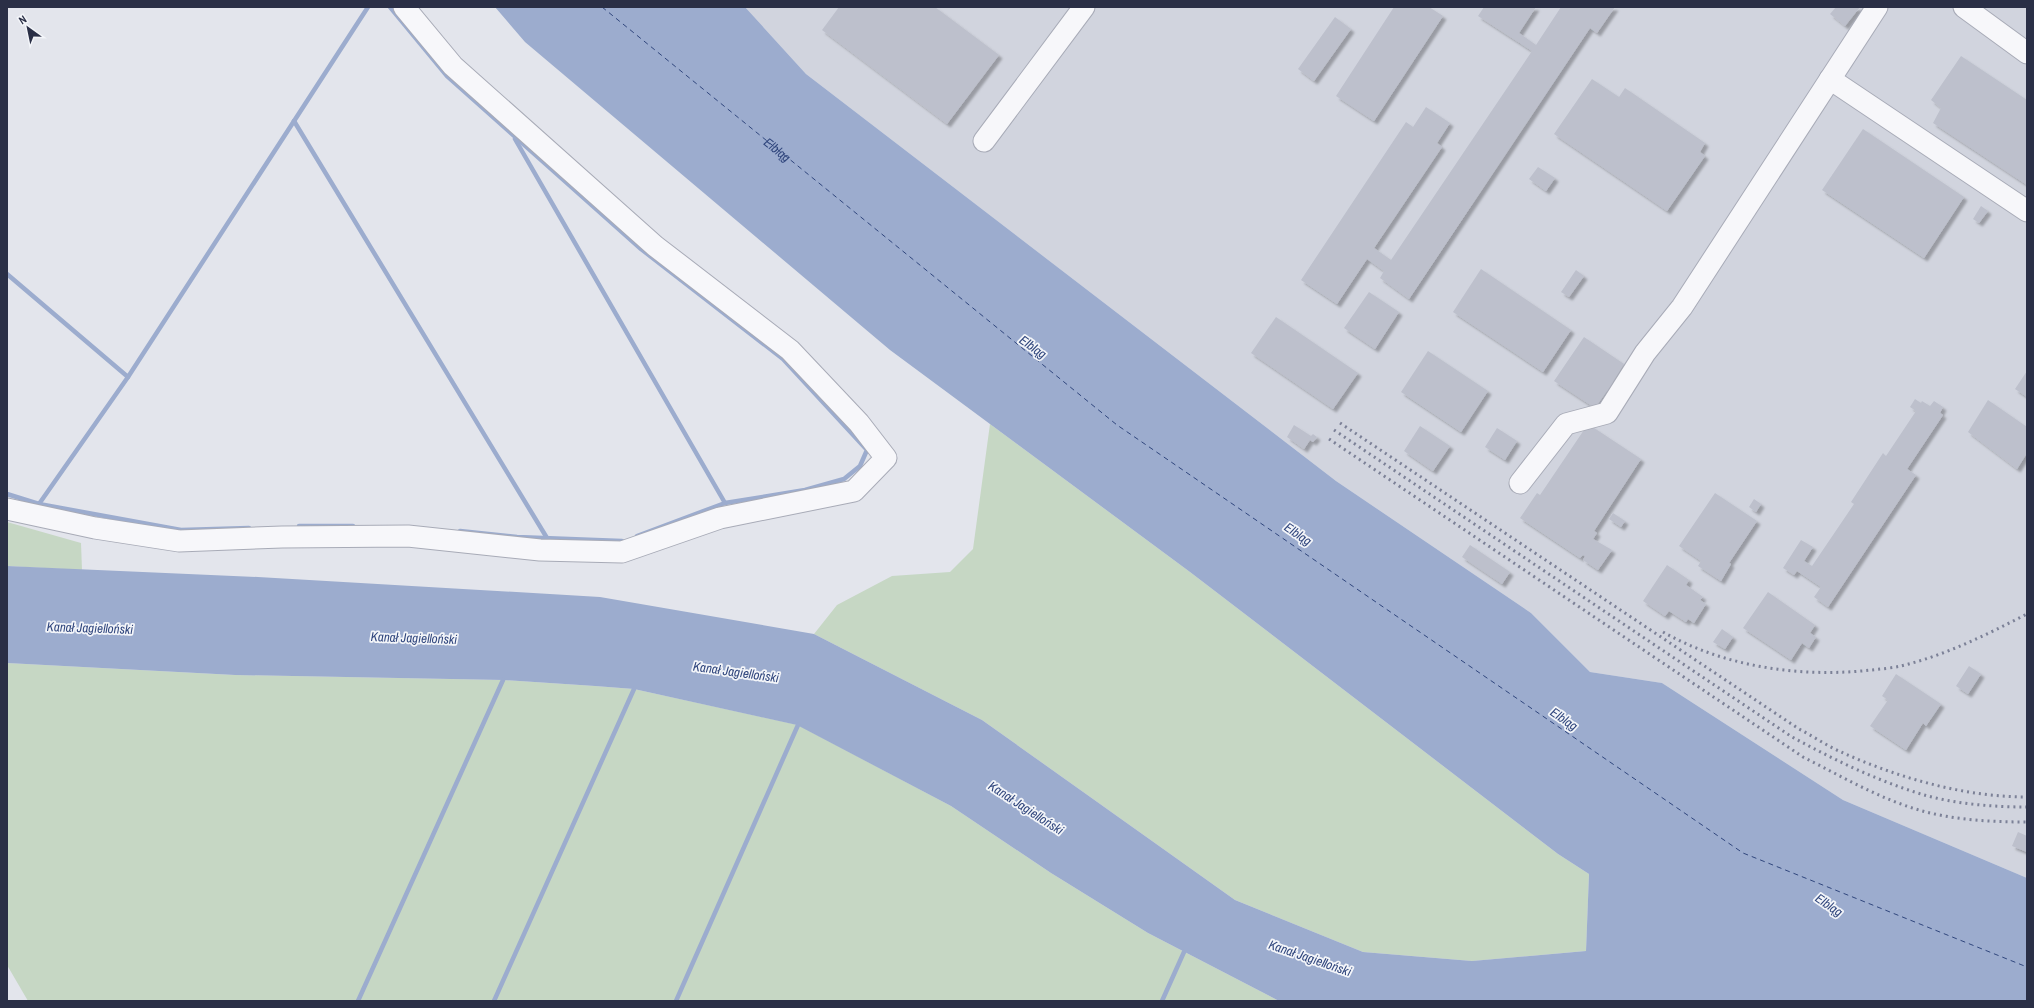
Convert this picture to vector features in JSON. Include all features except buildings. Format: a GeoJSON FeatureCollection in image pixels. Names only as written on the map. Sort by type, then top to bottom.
{"type":"FeatureCollection","features":[{"type":"Feature","properties":{"kind":"street"},"geometry":{"type":"LineString","coordinates":[[7,509],[96,528],[179,541],[282,537],[408,536],[540,550],[622,552],[720,518],[854,491],[886,458],[858,423],[790,350],[654,246],[453,66],[404,7]]}},
{"type":"Feature","properties":{"kind":"street"},"geometry":{"type":"LineString","coordinates":[[984,141],[1084,7]]}},
{"type":"Feature","properties":{"kind":"street"},"geometry":{"type":"LineString","coordinates":[[1520,483],[1566,424],[1607,412],[1645,353],[1682,307],[1877,7]]}},
{"type":"Feature","properties":{"kind":"street"},"geometry":{"type":"LineString","coordinates":[[1964,7],[2027,52]]}},
{"type":"Feature","properties":{"kind":"street"},"geometry":{"type":"LineString","coordinates":[[1830,79],[2027,211]]}},
{"type":"Feature","properties":{"kind":"shaded area"},"geometry":{"type":"Polygon","coordinates":[[[745,7],[2027,7],[2027,878],[1843,800],[1662,683],[1590,672],[1531,613],[1336,481],[806,74],[745,7]]]}},
{"type":"Feature","properties":{"kind":"green space"},"geometry":{"type":"Polygon","coordinates":[[[990,424],[1190,572],[1558,854],[1589,874],[1586,951],[1472,961],[1363,952],[1235,900],[982,720],[814,634],[837,605],[892,576],[950,572],[973,549],[990,424]]]}},
{"type":"Feature","properties":{"kind":"green space"},"geometry":{"type":"Polygon","coordinates":[[[7,522],[81,543],[82,570],[7,566],[7,522]]]}},
{"type":"Feature","properties":{"kind":"green space"},"geometry":{"type":"Polygon","coordinates":[[[7,663],[235,675],[503,680],[634,689],[798,725],[951,806],[1051,873],[1148,933],[1279,1001],[28,1001],[7,965],[7,663]]]}},
{"type":"Feature","properties":{"kind":"water"},"geometry":{"type":"Polygon","coordinates":[[[495,7],[745,7],[806,74],[1336,481],[1531,613],[1590,672],[1662,683],[1843,800],[2027,878],[2027,1001],[1279,1001],[1148,933],[1051,873],[951,806],[797,725],[634,689],[503,680],[235,675],[7,663],[7,566],[258,577],[600,597],[814,634],[982,720],[1235,900],[1363,952],[1472,961],[1586,951],[1589,874],[1558,854],[1190,572],[890,350],[525,42],[495,7]]]}},
{"type":"Feature","properties":{"kind":"waterway"},"geometry":{"type":"LineString","coordinates":[[7,274],[128,377],[368,7]]}},
{"type":"Feature","properties":{"kind":"waterway"},"geometry":{"type":"LineString","coordinates":[[390,7],[447,76],[641,249],[783,359],[867,450],[860,466],[844,479],[805,490],[725,503],[637,536]]}},
{"type":"Feature","properties":{"kind":"waterway"},"geometry":{"type":"LineString","coordinates":[[294,121],[547,538]]}},
{"type":"Feature","properties":{"kind":"waterway"},"geometry":{"type":"LineString","coordinates":[[515,139],[725,503]]}},
{"type":"Feature","properties":{"kind":"waterway"},"geometry":{"type":"LineString","coordinates":[[7,494],[39,504],[128,377]]}},
{"type":"Feature","properties":{"kind":"waterway"},"geometry":{"type":"LineString","coordinates":[[39,504],[181,530],[249,528]]}},
{"type":"Feature","properties":{"kind":"waterway"},"geometry":{"type":"LineString","coordinates":[[299,526],[353,526]]}},
{"type":"Feature","properties":{"kind":"waterway"},"geometry":{"type":"LineString","coordinates":[[460,531],[517,537],[622,541]]}},
{"type":"Feature","properties":{"kind":"waterway"},"geometry":{"type":"LineString","coordinates":[[358,1001],[503,680]]}},
{"type":"Feature","properties":{"kind":"waterway"},"geometry":{"type":"LineString","coordinates":[[494,1001],[634,689]]}},
{"type":"Feature","properties":{"kind":"waterway"},"geometry":{"type":"LineString","coordinates":[[676,1001],[798,725]]}},
{"type":"Feature","properties":{"kind":"waterway"},"geometry":{"type":"LineString","coordinates":[[1162,1001],[1184,952]]}},
{"type":"Feature","properties":{"kind":"ferry route"},"geometry":{"type":"LineString","coordinates":[[602,7],[1117,425],[1743,853],[2027,967]]}},
{"type":"Feature","properties":{"kind":"railway"},"geometry":{"type":"LineString","coordinates":[[1340,423],[1799,729],[1830,747],[1886,770],[1932,784],[1980,794],[2027,797]]}},
{"type":"Feature","properties":{"kind":"railway"},"geometry":{"type":"LineString","coordinates":[[1334,430],[1792,737],[1855,768],[1887,782],[1921,794],[1974,804],[2027,807]]}},
{"type":"Feature","properties":{"kind":"railway"},"geometry":{"type":"LineString","coordinates":[[1329,439],[1803,757],[1874,793],[1919,810],[1972,820],[2027,822]]}},
{"type":"Feature","properties":{"kind":"railway"},"geometry":{"type":"LineString","coordinates":[[1663,632],[1687,644],[1738,662],[1791,671],[1845,672],[1890,668],[1934,656],[1966,644],[2027,614]]}},
{"type":"Feature","properties":{"kind":"water label","name":"Elbląg"},"geometry":{"type":"Point","coordinates":[778,148]}},
{"type":"Feature","properties":{"kind":"water label","name":"Elbląg"},"geometry":{"type":"Point","coordinates":[1033,347]}},
{"type":"Feature","properties":{"kind":"water label","name":"Elbląg"},"geometry":{"type":"Point","coordinates":[1298,534]}},
{"type":"Feature","properties":{"kind":"water label","name":"Kanał Jagielloński"},"geometry":{"type":"Point","coordinates":[90,628]}},
{"type":"Feature","properties":{"kind":"water label","name":"Kanał Jagielloński"},"geometry":{"type":"Point","coordinates":[414,638]}},
{"type":"Feature","properties":{"kind":"water label","name":"Kanał Jagielloński"},"geometry":{"type":"Point","coordinates":[736,672]}},
{"type":"Feature","properties":{"kind":"water label","name":"Elbląg"},"geometry":{"type":"Point","coordinates":[1564,719]}},
{"type":"Feature","properties":{"kind":"water label","name":"Kanał Jagielloński"},"geometry":{"type":"Point","coordinates":[1026,808]}},
{"type":"Feature","properties":{"kind":"water label","name":"Elbląg"},"geometry":{"type":"Point","coordinates":[1829,905]}},
{"type":"Feature","properties":{"kind":"water label","name":"Kanał Jagielloński"},"geometry":{"type":"Point","coordinates":[1310,958]}}]}
